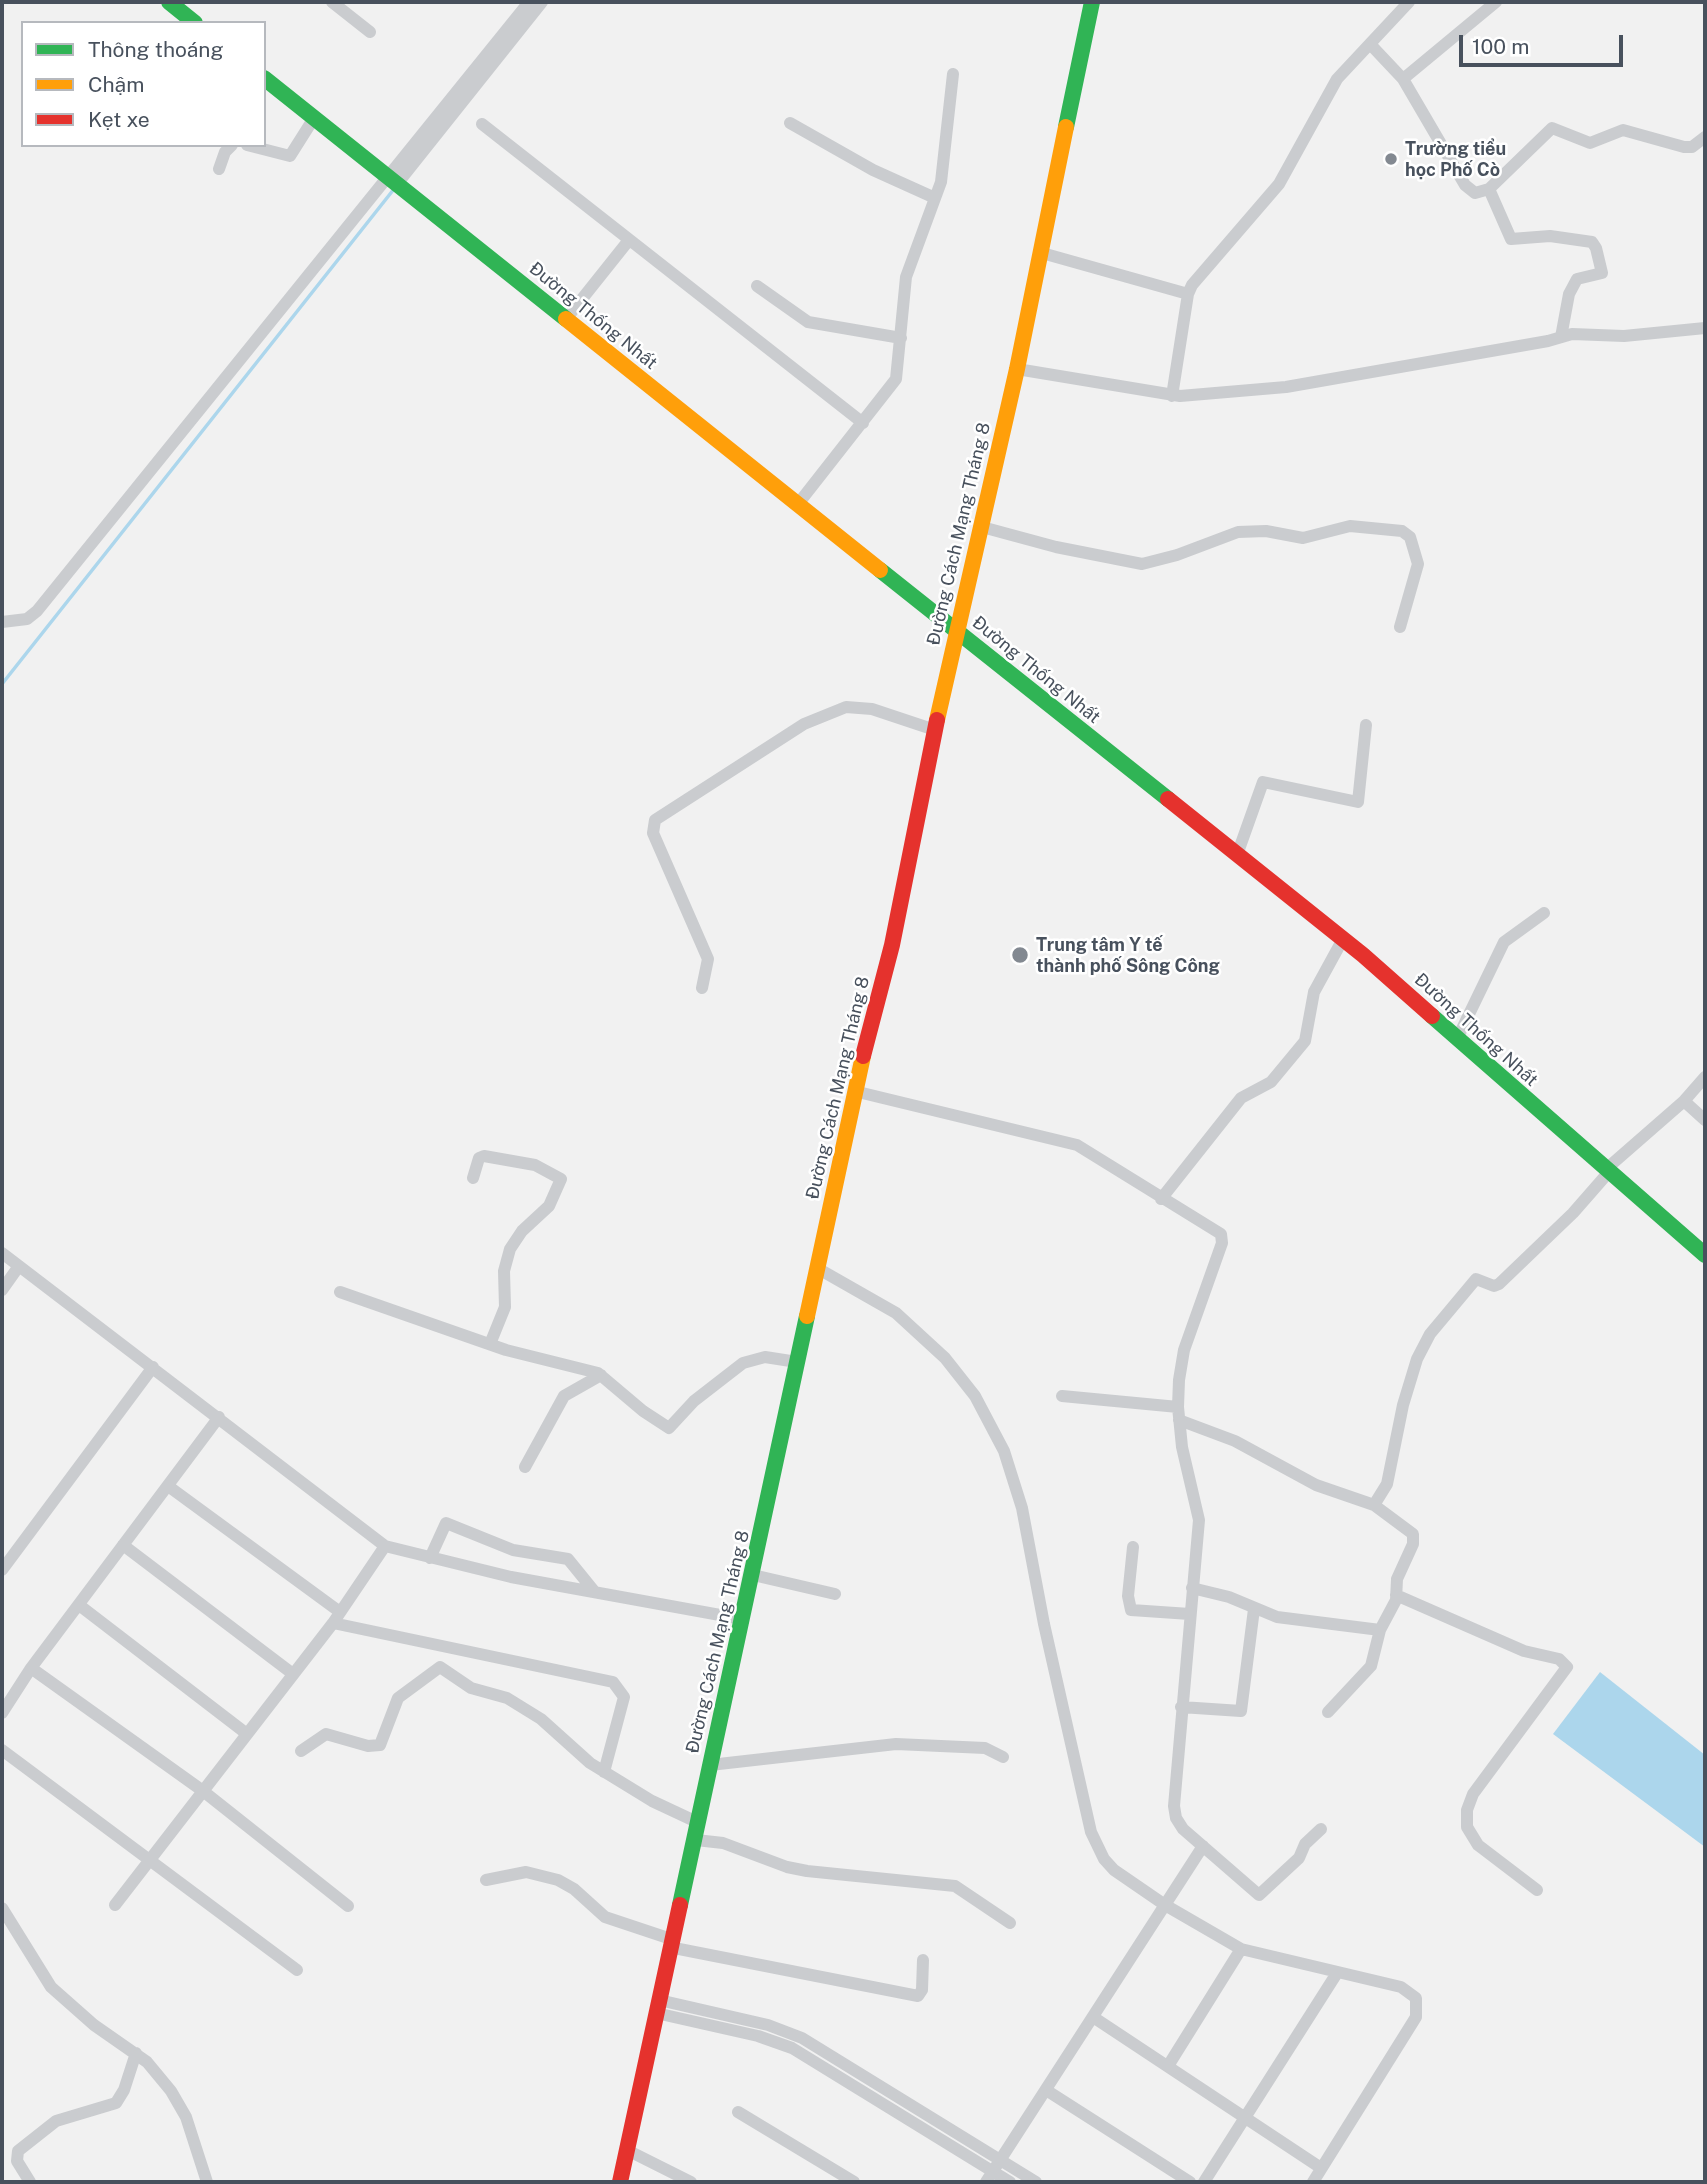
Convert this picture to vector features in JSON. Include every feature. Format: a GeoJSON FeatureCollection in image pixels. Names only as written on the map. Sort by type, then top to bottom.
{"type":"FeatureCollection","features":[{"type":"Feature","properties":{"kind":"street"},"geometry":{"type":"LineString","coordinates":[[169,2],[191,21]]}},
{"type":"Feature","properties":{"kind":"street"},"geometry":{"type":"LineString","coordinates":[[332,2],[370,32]]}},
{"type":"Feature","properties":{"kind":"street"},"geometry":{"type":"LineString","coordinates":[[392,180],[529,2]]}},
{"type":"Feature","properties":{"kind":"street"},"geometry":{"type":"LineString","coordinates":[[2,622],[26,619],[37,611],[542,2]]}},
{"type":"Feature","properties":{"kind":"street","name":"Đường Cách Mạng Tháng 8"},"geometry":{"type":"LineString","coordinates":[[620,2182],[670,1943],[698,1831],[710,1765],[754,1575],[854,1091],[891,945],[935,730],[1017,369],[1092,2]]}},
{"type":"Feature","properties":{"kind":"street"},"geometry":{"type":"LineString","coordinates":[[1172,396],[1188,294],[1200,275],[1272,194],[1328,91],[1406,9],[1409,2]]}},
{"type":"Feature","properties":{"kind":"street"},"geometry":{"type":"LineString","coordinates":[[1403,79],[1496,2]]}},
{"type":"Feature","properties":{"kind":"street"},"geometry":{"type":"LineString","coordinates":[[1370,44],[1403,79],[1465,185],[1475,193],[1489,189],[1552,128],[1590,143],[1623,130],[1684,147],[1692,147],[1705,137]]}},
{"type":"Feature","properties":{"kind":"street"},"geometry":{"type":"LineString","coordinates":[[798,504],[896,379],[906,277],[943,172],[953,74]]}},
{"type":"Feature","properties":{"kind":"street","name":"Đường Thống Nhất"},"geometry":{"type":"LineString","coordinates":[[266,80],[1343,939],[1705,1255]]}},
{"type":"Feature","properties":{"kind":"street"},"geometry":{"type":"LineString","coordinates":[[255,147],[290,156],[314,118]]}},
{"type":"Feature","properties":{"kind":"street"},"geometry":{"type":"LineString","coordinates":[[790,123],[862,165],[934,198]]}},
{"type":"Feature","properties":{"kind":"street"},"geometry":{"type":"LineString","coordinates":[[482,124],[863,423]]}},
{"type":"Feature","properties":{"kind":"street"},"geometry":{"type":"LineString","coordinates":[[219,169],[225,152],[230,147]]}},
{"type":"Feature","properties":{"kind":"street"},"geometry":{"type":"LineString","coordinates":[[1489,189],[1511,239],[1550,236],[1592,242],[1596,247],[1602,273],[1577,279],[1569,294],[1561,337]]}},
{"type":"Feature","properties":{"kind":"street"},"geometry":{"type":"LineString","coordinates":[[566,319],[629,240]]}},
{"type":"Feature","properties":{"kind":"street"},"geometry":{"type":"LineString","coordinates":[[1042,253],[1188,294]]}},
{"type":"Feature","properties":{"kind":"street"},"geometry":{"type":"LineString","coordinates":[[757,286],[808,322],[901,338]]}},
{"type":"Feature","properties":{"kind":"street"},"geometry":{"type":"LineString","coordinates":[[1017,369],[1172,396],[1286,387],[1561,337],[1705,328]]}},
{"type":"Feature","properties":{"kind":"street"},"geometry":{"type":"LineString","coordinates":[[982,527],[1055,547],[1142,564],[1177,555],[1238,532],[1266,531],[1303,538],[1350,526],[1402,531],[1410,537],[1418,564],[1400,626]]}},
{"type":"Feature","properties":{"kind":"street"},"geometry":{"type":"LineString","coordinates":[[702,988],[708,959],[653,833],[655,820],[804,724],[846,707],[872,709],[935,730]]}},
{"type":"Feature","properties":{"kind":"street"},"geometry":{"type":"LineString","coordinates":[[1237,855],[1263,782],[1346,802],[1358,802],[1366,725]]}},
{"type":"Feature","properties":{"kind":"street"},"geometry":{"type":"LineString","coordinates":[[1457,1039],[1504,943],[1544,913]]}},
{"type":"Feature","properties":{"kind":"street"},"geometry":{"type":"LineString","coordinates":[[1161,1199],[1241,1098],[1271,1082],[1304,1041],[1314,992],[1343,939]]}},
{"type":"Feature","properties":{"kind":"street"},"geometry":{"type":"LineString","coordinates":[[1374,1505],[1387,1484],[1403,1405],[1416,1359],[1430,1334],[1476,1279],[1494,1286],[1499,1284],[1573,1213],[1606,1171],[1684,1101],[1705,1077]]}},
{"type":"Feature","properties":{"kind":"street"},"geometry":{"type":"LineString","coordinates":[[854,1091],[1077,1145],[1161,1199],[1217,1229],[1223,1238],[1184,1350],[1178,1414],[1199,1520],[1174,1805],[1183,1829],[1259,1895],[1299,1858],[1305,1844],[1321,1829]]}},
{"type":"Feature","properties":{"kind":"street"},"geometry":{"type":"LineString","coordinates":[[1684,1101],[1705,1120]]}},
{"type":"Feature","properties":{"kind":"street"},"geometry":{"type":"LineString","coordinates":[[473,1178],[479,1158],[484,1156],[535,1165],[561,1179],[549,1206],[528,1224],[510,1249],[504,1271],[505,1307],[490,1344]]}},
{"type":"Feature","properties":{"kind":"street"},"geometry":{"type":"LineString","coordinates":[[2,1252],[385,1546],[547,1584],[742,1619]]}},
{"type":"Feature","properties":{"kind":"street"},"geometry":{"type":"LineString","coordinates":[[2,1290],[19,1266]]}},
{"type":"Feature","properties":{"kind":"street"},"geometry":{"type":"LineString","coordinates":[[817,1268],[895,1312],[945,1358],[964,1380],[1004,1451],[1021,1508],[1044,1624],[1097,1850],[1114,1870],[1165,1905],[1241,1949],[1401,1987],[1416,1998],[1416,2017],[1312,2182]]}},
{"type":"Feature","properties":{"kind":"street"},"geometry":{"type":"LineString","coordinates":[[340,1292],[490,1344],[584,1368],[601,1375],[643,1411],[670,1428],[703,1394],[743,1363],[765,1357],[797,1362]]}},
{"type":"Feature","properties":{"kind":"street"},"geometry":{"type":"LineString","coordinates":[[2,1570],[153,1367]]}},
{"type":"Feature","properties":{"kind":"street"},"geometry":{"type":"LineString","coordinates":[[525,1467],[564,1396],[601,1375]]}},
{"type":"Feature","properties":{"kind":"street"},"geometry":{"type":"LineString","coordinates":[[1062,1395],[1178,1414],[1316,1485],[1374,1505],[1414,1537],[1397,1579],[1396,1595],[1380,1630],[1365,1675],[1328,1712]]}},
{"type":"Feature","properties":{"kind":"street"},"geometry":{"type":"LineString","coordinates":[[2,1713],[31,1668],[219,1417]]}},
{"type":"Feature","properties":{"kind":"street"},"geometry":{"type":"LineString","coordinates":[[168,1486],[336,1617],[613,1682],[624,1697],[604,1772]]}},
{"type":"Feature","properties":{"kind":"street"},"geometry":{"type":"LineString","coordinates":[[430,1558],[446,1523],[513,1550],[568,1559],[594,1591]]}},
{"type":"Feature","properties":{"kind":"street"},"geometry":{"type":"LineString","coordinates":[[123,1545],[293,1674]]}},
{"type":"Feature","properties":{"kind":"street"},"geometry":{"type":"LineString","coordinates":[[115,1905],[336,1617],[385,1546]]}},
{"type":"Feature","properties":{"kind":"street"},"geometry":{"type":"LineString","coordinates":[[1133,1547],[1128,1596],[1131,1610],[1190,1614]]}},
{"type":"Feature","properties":{"kind":"street"},"geometry":{"type":"LineString","coordinates":[[754,1575],[835,1594]]}},
{"type":"Feature","properties":{"kind":"street"},"geometry":{"type":"LineString","coordinates":[[1192,1588],[1229,1597],[1277,1617],[1380,1630]]}},
{"type":"Feature","properties":{"kind":"street"},"geometry":{"type":"LineString","coordinates":[[1396,1595],[1524,1651],[1565,1662],[1567,1667],[1473,1794],[1467,1810],[1467,1827],[1478,1845],[1537,1890]]}},
{"type":"Feature","properties":{"kind":"street"},"geometry":{"type":"LineString","coordinates":[[79,1605],[247,1734]]}},
{"type":"Feature","properties":{"kind":"street"},"geometry":{"type":"LineString","coordinates":[[1181,1707],[1241,1711],[1254,1608]]}},
{"type":"Feature","properties":{"kind":"street"},"geometry":{"type":"LineString","coordinates":[[301,1751],[326,1734],[368,1746],[380,1745],[398,1698],[440,1667],[471,1688],[507,1698],[541,1719],[580,1756],[698,1831],[723,1843],[787,1867],[807,1871],[955,1886],[1010,1923]]}},
{"type":"Feature","properties":{"kind":"street"},"geometry":{"type":"LineString","coordinates":[[31,1668],[203,1791],[348,1906]]}},
{"type":"Feature","properties":{"kind":"street"},"geometry":{"type":"LineString","coordinates":[[710,1765],[896,1744],[985,1748],[1003,1757]]}},
{"type":"Feature","properties":{"kind":"street"},"geometry":{"type":"LineString","coordinates":[[2,1750],[297,1970]]}},
{"type":"Feature","properties":{"kind":"street"},"geometry":{"type":"LineString","coordinates":[[989,2177],[1203,1846]]}},
{"type":"Feature","properties":{"kind":"street"},"geometry":{"type":"LineString","coordinates":[[486,1880],[526,1872],[558,1880],[574,1889],[605,1917],[670,1943],[868,1988],[918,1996],[922,1990],[923,1960]]}},
{"type":"Feature","properties":{"kind":"street"},"geometry":{"type":"LineString","coordinates":[[2,1908],[51,1987],[94,2025],[136,2053],[180,2103],[206,2182]]}},
{"type":"Feature","properties":{"kind":"street"},"geometry":{"type":"LineString","coordinates":[[1168,2066],[1241,1949]]}},
{"type":"Feature","properties":{"kind":"street"},"geometry":{"type":"LineString","coordinates":[[1204,2182],[1337,1973]]}},
{"type":"Feature","properties":{"kind":"street"},"geometry":{"type":"LineString","coordinates":[[658,2006],[793,2048],[1036,2182]]}},
{"type":"Feature","properties":{"kind":"street"},"geometry":{"type":"LineString","coordinates":[[1093,2017],[1321,2168]]}},
{"type":"Feature","properties":{"kind":"street"},"geometry":{"type":"LineString","coordinates":[[30,2182],[16,2161],[18,2151],[56,2121],[116,2103],[124,2090],[136,2053]]}},
{"type":"Feature","properties":{"kind":"street"},"geometry":{"type":"LineString","coordinates":[[1046,2090],[1190,2182]]}},
{"type":"Feature","properties":{"kind":"street"},"geometry":{"type":"LineString","coordinates":[[738,2112],[854,2182]]}},
{"type":"Feature","properties":{"kind":"street"},"geometry":{"type":"LineString","coordinates":[[926,2122],[989,2177],[1010,2182]]}},
{"type":"Feature","properties":{"kind":"street"},"geometry":{"type":"LineString","coordinates":[[627,2150],[691,2182]]}},
{"type":"Feature","properties":{"kind":"water"},"geometry":{"type":"Polygon","coordinates":[[[1600,1672],[1705,1755],[1705,1847],[1553,1734],[1600,1672]]]}},
{"type":"Feature","properties":{"kind":"waterway"},"geometry":{"type":"LineString","coordinates":[[2,684],[394,189]]}},
{"type":"Feature","properties":{"kind":"traffic: fast"},"geometry":{"type":"LineString","coordinates":[[169,2],[193,21]]}},
{"type":"Feature","properties":{"kind":"traffic: fast"},"geometry":{"type":"LineString","coordinates":[[1066,127],[1092,2]]}},
{"type":"Feature","properties":{"kind":"traffic: fast"},"geometry":{"type":"LineString","coordinates":[[266,80],[566,319]]}},
{"type":"Feature","properties":{"kind":"traffic: fast"},"geometry":{"type":"LineString","coordinates":[[880,570],[1168,799]]}},
{"type":"Feature","properties":{"kind":"traffic: fast"},"geometry":{"type":"LineString","coordinates":[[1432,1016],[1705,1255]]}},
{"type":"Feature","properties":{"kind":"traffic: fast"},"geometry":{"type":"LineString","coordinates":[[680,1905],[807,1316]]}},
{"type":"Feature","properties":{"kind":"traffic: slow"},"geometry":{"type":"LineString","coordinates":[[937,720],[1017,369],[1066,127]]}},
{"type":"Feature","properties":{"kind":"traffic: slow"},"geometry":{"type":"LineString","coordinates":[[566,319],[880,570]]}},
{"type":"Feature","properties":{"kind":"traffic: slow"},"geometry":{"type":"LineString","coordinates":[[807,1316],[863,1056]]}},
{"type":"Feature","properties":{"kind":"traffic: jam"},"geometry":{"type":"LineString","coordinates":[[863,1056],[892,945],[937,720]]}},
{"type":"Feature","properties":{"kind":"traffic: jam"},"geometry":{"type":"LineString","coordinates":[[1168,799],[1363,955],[1432,1016]]}},
{"type":"Feature","properties":{"kind":"traffic: jam"},"geometry":{"type":"LineString","coordinates":[[620,2182],[680,1905]]}},
{"type":"Feature","properties":{"kind":"place","name":"Trường tiểu học Phố Cò"},"geometry":{"type":"Point","coordinates":[1391,159]}},
{"type":"Feature","properties":{"kind":"place","name":"Trung tâm Y tế thành phố Sông Công"},"geometry":{"type":"Point","coordinates":[1020,955]}}]}
